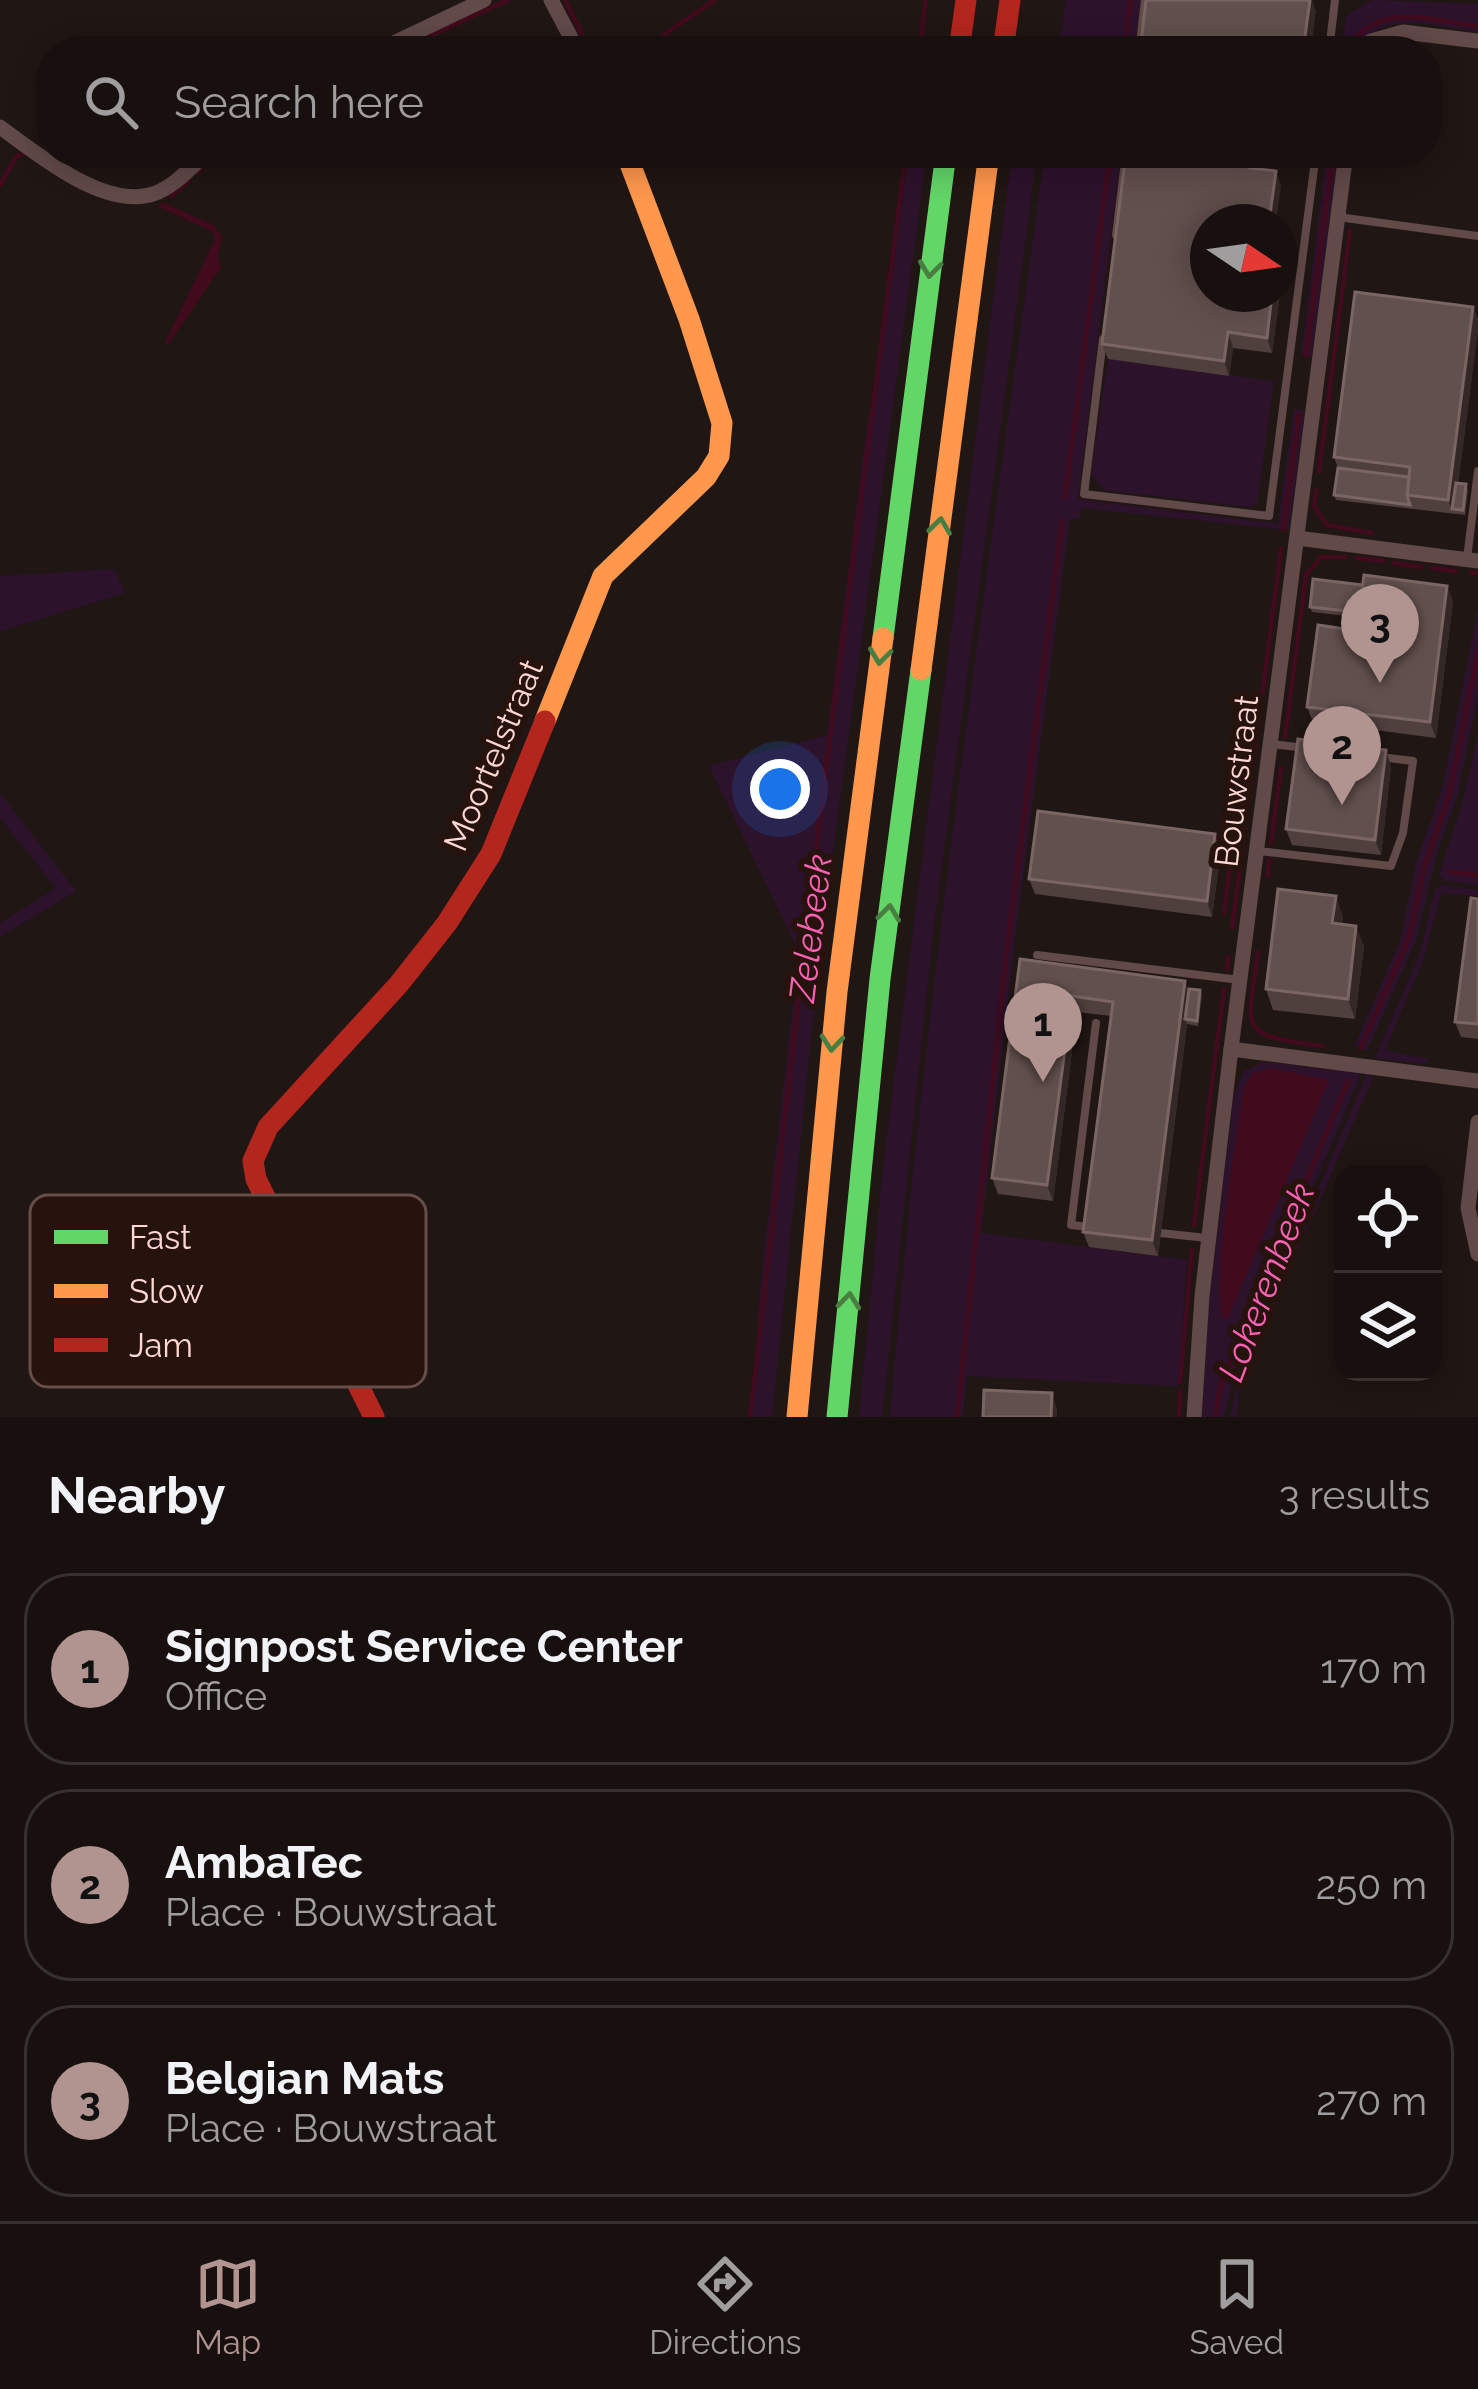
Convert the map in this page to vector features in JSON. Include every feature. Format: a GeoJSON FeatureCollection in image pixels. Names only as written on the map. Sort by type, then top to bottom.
{"type":"FeatureCollection","features":[{"type":"Feature","properties":{"kind":"main road"},"geometry":{"type":"LineString","coordinates":[[961,36],[966,0]]}},
{"type":"Feature","properties":{"kind":"main road"},"geometry":{"type":"LineString","coordinates":[[1005,36],[1010,0]]}},
{"type":"Feature","properties":{"kind":"main road","name":"Moortelstraat"},"geometry":{"type":"LineString","coordinates":[[264,1195],[253,1161],[268,1127],[399,984],[491,854],[603,576],[706,477],[719,456],[722,423],[632,168]]}},
{"type":"Feature","properties":{"kind":"main road"},"geometry":{"type":"LineString","coordinates":[[797,1417],[837,992],[944,168]]}},
{"type":"Feature","properties":{"kind":"main road"},"geometry":{"type":"LineString","coordinates":[[837,1417],[880,979],[987,168]]}},
{"type":"Feature","properties":{"kind":"main road","name":"Moortelstraat"},"geometry":{"type":"LineString","coordinates":[[359,1387],[374,1417]]}},
{"type":"Feature","properties":{"kind":"street"},"geometry":{"type":"LineString","coordinates":[[408,36],[484,0]]}},
{"type":"Feature","properties":{"kind":"street"},"geometry":{"type":"LineString","coordinates":[[551,0],[570,36]]}},
{"type":"Feature","properties":{"kind":"street"},"geometry":{"type":"LineString","coordinates":[[1389,36],[1403,32],[1436,36]]}},
{"type":"Feature","properties":{"kind":"street"},"geometry":{"type":"LineString","coordinates":[[1442,37],[1478,41]]}},
{"type":"Feature","properties":{"kind":"street"},"geometry":{"type":"LineString","coordinates":[[0,127],[36,151]]}},
{"type":"Feature","properties":{"kind":"street"},"geometry":{"type":"LineString","coordinates":[[61,168],[76,178],[144,196],[168,187],[189,168]]}},
{"type":"Feature","properties":{"kind":"street","name":"Bouwstraat"},"geometry":{"type":"LineString","coordinates":[[1194,1417],[1231,1049],[1344,168]]}},
{"type":"Feature","properties":{"kind":"street"},"geometry":{"type":"LineString","coordinates":[[1298,538],[1472,560]]}},
{"type":"Feature","properties":{"kind":"street"},"geometry":{"type":"LineString","coordinates":[[1231,1049],[1478,1081]]}},
{"type":"Feature","properties":{"kind":"street"},"geometry":{"type":"LineString","coordinates":[[1478,1122],[1468,1208],[1478,1254]]}},
{"type":"Feature","properties":{"kind":"lane"},"geometry":{"type":"LineString","coordinates":[[1140,36],[1145,0]]}},
{"type":"Feature","properties":{"kind":"lane"},"geometry":{"type":"LineString","coordinates":[[1331,36],[1335,0]]}},
{"type":"Feature","properties":{"kind":"lane"},"geometry":{"type":"LineString","coordinates":[[1115,244],[1124,168]]}},
{"type":"Feature","properties":{"kind":"lane"},"geometry":{"type":"LineString","coordinates":[[1104,335],[1084,494],[1270,516],[1314,168]]}},
{"type":"Feature","properties":{"kind":"lane"},"geometry":{"type":"LineString","coordinates":[[1338,217],[1478,236]]}},
{"type":"Feature","properties":{"kind":"lane"},"geometry":{"type":"LineString","coordinates":[[1472,560],[1478,471]]}},
{"type":"Feature","properties":{"kind":"lane"},"geometry":{"type":"LineString","coordinates":[[1271,743],[1318,749]]}},
{"type":"Feature","properties":{"kind":"lane"},"geometry":{"type":"LineString","coordinates":[[1258,851],[1391,866],[1403,832],[1413,760],[1366,755]]}},
{"type":"Feature","properties":{"kind":"lane"},"geometry":{"type":"LineString","coordinates":[[1037,955],[1241,980]]}},
{"type":"Feature","properties":{"kind":"lane"},"geometry":{"type":"LineString","coordinates":[[1091,1227],[1071,1225],[1096,1023]]}},
{"type":"Feature","properties":{"kind":"lane"},"geometry":{"type":"LineString","coordinates":[[1160,1233],[1209,1238]]}},
{"type":"Feature","properties":{"kind":"shaded area"},"geometry":{"type":"Polygon","coordinates":[[[1066,0],[1141,0],[1136,36],[1061,36],[1066,0]]]}},
{"type":"Feature","properties":{"kind":"shaded area"},"geometry":{"type":"Polygon","coordinates":[[[1373,0],[1478,4],[1478,32],[1410,23],[1379,29],[1369,36],[1343,36],[1347,15],[1373,0]]]}},
{"type":"Feature","properties":{"kind":"shaded area"},"geometry":{"type":"Polygon","coordinates":[[[907,168],[925,168],[821,941],[772,1417],[751,1417],[761,1280],[799,952],[709,766],[827,735],[869,410],[874,410],[907,168]]]}},
{"type":"Feature","properties":{"kind":"shaded area"},"geometry":{"type":"Polygon","coordinates":[[[1010,168],[1035,168],[934,925],[882,1417],[859,1417],[883,1168],[1010,168]]]}},
{"type":"Feature","properties":{"kind":"shaded area"},"geometry":{"type":"Polygon","coordinates":[[[1043,168],[1119,168],[1078,499],[1278,524],[1294,409],[1305,411],[1289,530],[1082,508],[1079,519],[1070,519],[981,1233],[1187,1260],[1178,1386],[967,1376],[963,1417],[890,1417],[921,1100],[1043,168]]]}},
{"type":"Feature","properties":{"kind":"shaded area"},"geometry":{"type":"Polygon","coordinates":[[[1325,168],[1336,168],[1312,357],[1302,355],[1325,168]]]}},
{"type":"Feature","properties":{"kind":"shaded area"},"geometry":{"type":"Polygon","coordinates":[[[162,202],[213,225],[222,236],[221,267],[168,345],[216,237],[159,207],[162,202]]]}},
{"type":"Feature","properties":{"kind":"shaded area"},"geometry":{"type":"Polygon","coordinates":[[[1108,359],[1274,381],[1257,504],[1250,507],[1104,490],[1091,474],[1108,359]]]}},
{"type":"Feature","properties":{"kind":"shaded area"},"geometry":{"type":"Polygon","coordinates":[[[115,569],[125,593],[0,631],[0,576],[115,569]]]}},
{"type":"Feature","properties":{"kind":"shaded area"},"geometry":{"type":"Polygon","coordinates":[[[1478,609],[1478,696],[1457,797],[1437,853],[1416,940],[1367,1051],[1355,1045],[1400,941],[1416,863],[1443,785],[1478,609]]]}},
{"type":"Feature","properties":{"kind":"shaded area"},"geometry":{"type":"Polygon","coordinates":[[[1478,733],[1478,885],[1445,881],[1439,875],[1462,805],[1478,733]]]}},
{"type":"Feature","properties":{"kind":"shaded area"},"geometry":{"type":"Polygon","coordinates":[[[0,793],[76,891],[0,937],[0,923],[56,888],[0,818],[0,793]]]}},
{"type":"Feature","properties":{"kind":"shaded area"},"geometry":{"type":"Polygon","coordinates":[[[1442,885],[1478,890],[1478,896],[1443,893],[1440,897],[1424,958],[1385,1050],[1429,1059],[1425,1064],[1375,1058],[1420,953],[1435,889],[1442,885]]]}},
{"type":"Feature","properties":{"kind":"shaded area"},"geometry":{"type":"Polygon","coordinates":[[[1263,1062],[1357,1072],[1360,1077],[1235,1371],[1224,1417],[1201,1417],[1208,1312],[1234,1094],[1244,1071],[1263,1062]]]}},
{"type":"Feature","properties":{"kind":"shaded area"},"geometry":{"type":"Polygon","coordinates":[[[1272,1068],[1329,1080],[1224,1319],[1222,1245],[1244,1086],[1253,1073],[1272,1068]]]}},
{"type":"Feature","properties":{"kind":"shaded area"},"geometry":{"type":"Polygon","coordinates":[[[1367,1073],[1373,1078],[1239,1386],[1237,1417],[1230,1417],[1239,1376],[1367,1073]]]}},
{"type":"Feature","properties":{"kind":"building"},"geometry":{"type":"Polygon","coordinates":[[[1146,0],[1310,0],[1305,36],[1142,36],[1146,0]]]}},
{"type":"Feature","properties":{"kind":"building"},"geometry":{"type":"Polygon","coordinates":[[[1124,168],[1276,171],[1271,204],[1190,204],[1190,312],[1270,312],[1267,338],[1228,332],[1224,361],[1102,344],[1124,168]]]}},
{"type":"Feature","properties":{"kind":"building"},"geometry":{"type":"Polygon","coordinates":[[[1355,292],[1473,307],[1448,500],[1407,495],[1410,467],[1334,457],[1355,292]]]}},
{"type":"Feature","properties":{"kind":"building"},"geometry":{"type":"Polygon","coordinates":[[[1338,468],[1409,477],[1410,505],[1334,495],[1338,468]]]}},
{"type":"Feature","properties":{"kind":"building"},"geometry":{"type":"Polygon","coordinates":[[[1456,483],[1466,484],[1463,510],[1452,509],[1456,483]]]}},
{"type":"Feature","properties":{"kind":"building"},"geometry":{"type":"Polygon","coordinates":[[[1364,575],[1447,586],[1430,722],[1307,707],[1318,625],[1345,629],[1348,601],[1360,603],[1364,575]]]}},
{"type":"Feature","properties":{"kind":"building"},"geometry":{"type":"Polygon","coordinates":[[[1313,579],[1363,585],[1360,603],[1348,601],[1347,611],[1310,607],[1313,579]]]}},
{"type":"Feature","properties":{"kind":"building"},"geometry":{"type":"Polygon","coordinates":[[[1298,739],[1386,750],[1375,840],[1286,829],[1298,739]]]}},
{"type":"Feature","properties":{"kind":"building"},"geometry":{"type":"Polygon","coordinates":[[[1038,811],[1215,834],[1207,901],[1029,879],[1038,811]]]}},
{"type":"Feature","properties":{"kind":"building"},"geometry":{"type":"Polygon","coordinates":[[[1278,889],[1336,896],[1332,923],[1356,926],[1348,999],[1266,989],[1278,889]]]}},
{"type":"Feature","properties":{"kind":"building"},"geometry":{"type":"Polygon","coordinates":[[[1471,898],[1478,899],[1478,1024],[1455,1022],[1471,898]]]}},
{"type":"Feature","properties":{"kind":"building"},"geometry":{"type":"Polygon","coordinates":[[[1020,959],[1185,981],[1152,1240],[1083,1232],[1113,1002],[1072,996],[1047,1185],[992,1178],[1020,959]]]}},
{"type":"Feature","properties":{"kind":"building"},"geometry":{"type":"Polygon","coordinates":[[[1189,989],[1200,990],[1197,1021],[1185,1019],[1189,989]]]}},
{"type":"Feature","properties":{"kind":"building"},"geometry":{"type":"Polygon","coordinates":[[[984,1390],[1052,1393],[1051,1417],[983,1417],[984,1390]]]}},
{"type":"Feature","properties":{"kind":"waterway"},"geometry":{"type":"LineString","coordinates":[[430,36],[508,0]]}},
{"type":"Feature","properties":{"kind":"waterway"},"geometry":{"type":"LineString","coordinates":[[565,0],[583,36]]}},
{"type":"Feature","properties":{"kind":"waterway"},"geometry":{"type":"LineString","coordinates":[[662,36],[715,0]]}},
{"type":"Feature","properties":{"kind":"waterway","name":"Zelebeek"},"geometry":{"type":"LineString","coordinates":[[921,36],[926,0]]}},
{"type":"Feature","properties":{"kind":"waterway"},"geometry":{"type":"LineString","coordinates":[[1126,36],[1131,0]]}},
{"type":"Feature","properties":{"kind":"waterway"},"geometry":{"type":"LineString","coordinates":[[1357,36],[1372,25],[1405,17],[1478,26]]}},
{"type":"Feature","properties":{"kind":"waterway"},"geometry":{"type":"LineString","coordinates":[[0,185],[17,156],[25,153]]}},
{"type":"Feature","properties":{"kind":"waterway"},"geometry":{"type":"LineString","coordinates":[[197,172],[201,168]]}},
{"type":"Feature","properties":{"kind":"waterway","name":"Zelebeek"},"geometry":{"type":"LineString","coordinates":[[750,1417],[822,799],[904,168]]}},
{"type":"Feature","properties":{"kind":"waterway"},"geometry":{"type":"LineString","coordinates":[[1065,497],[1108,168]]}},
{"type":"Feature","properties":{"kind":"waterway"},"geometry":{"type":"LineString","coordinates":[[1306,355],[1331,168]]}},
{"type":"Feature","properties":{"kind":"waterway"},"geometry":{"type":"LineString","coordinates":[[171,196],[189,180]]}},
{"type":"Feature","properties":{"kind":"waterway"},"geometry":{"type":"LineString","coordinates":[[1319,472],[1350,230]]}},
{"type":"Feature","properties":{"kind":"waterway"},"geometry":{"type":"LineString","coordinates":[[1283,530],[1299,414]]}},
{"type":"Feature","properties":{"kind":"waterway"},"geometry":{"type":"LineString","coordinates":[[1316,490],[1314,506],[1327,525],[1372,533]]}},
{"type":"Feature","properties":{"kind":"waterway"},"geometry":{"type":"LineString","coordinates":[[957,1417],[1007,948],[1062,521]]}},
{"type":"Feature","properties":{"kind":"waterway"},"geometry":{"type":"LineString","coordinates":[[1232,928],[1281,549]]}},
{"type":"Feature","properties":{"kind":"waterway"},"geometry":{"type":"LineString","coordinates":[[1285,737],[1306,575],[1321,557],[1346,557]]}},
{"type":"Feature","properties":{"kind":"waterway"},"geometry":{"type":"LineString","coordinates":[[1357,558],[1383,561]]}},
{"type":"Feature","properties":{"kind":"waterway"},"geometry":{"type":"LineString","coordinates":[[1394,563],[1421,567]]}},
{"type":"Feature","properties":{"kind":"waterway"},"geometry":{"type":"LineString","coordinates":[[1432,568],[1456,571]]}},
{"type":"Feature","properties":{"kind":"waterway"},"geometry":{"type":"LineString","coordinates":[[1471,573],[1477,573]]}},
{"type":"Feature","properties":{"kind":"waterway","name":"Lokerenbeek"},"geometry":{"type":"LineString","coordinates":[[1361,1048],[1409,937],[1424,868],[1450,792],[1478,652]]}},
{"type":"Feature","properties":{"kind":"waterway"},"geometry":{"type":"LineString","coordinates":[[1271,843],[1281,768]]}},
{"type":"Feature","properties":{"kind":"waterway"},"geometry":{"type":"LineString","coordinates":[[1215,838],[1233,841],[1224,913]]}},
{"type":"Feature","properties":{"kind":"waterway"},"geometry":{"type":"LineString","coordinates":[[1268,876],[1269,860]]}},
{"type":"Feature","properties":{"kind":"waterway"},"geometry":{"type":"LineString","coordinates":[[1450,872],[1478,875]]}},
{"type":"Feature","properties":{"kind":"waterway"},"geometry":{"type":"LineString","coordinates":[[1258,952],[1251,1000],[1254,1025],[1275,1038],[1322,1046]]}},
{"type":"Feature","properties":{"kind":"waterway"},"geometry":{"type":"LineString","coordinates":[[1227,969],[1228,957]]}},
{"type":"Feature","properties":{"kind":"waterway"},"geometry":{"type":"LineString","coordinates":[[1194,1225],[1224,989]]}},
{"type":"Feature","properties":{"kind":"waterway","name":"Lokerenbeek"},"geometry":{"type":"LineString","coordinates":[[1215,1417],[1220,1388],[1244,1327],[1348,1081]]}},
{"type":"Feature","properties":{"kind":"waterway"},"geometry":{"type":"LineString","coordinates":[[1180,1382],[1192,1250]]}},
{"type":"Feature","properties":{"kind":"waterway"},"geometry":{"type":"LineString","coordinates":[[1179,1417],[1180,1391]]}},
{"type":"Feature","properties":{"kind":"traffic: fast"},"geometry":{"type":"LineString","coordinates":[[883,638],[944,168]]}},
{"type":"Feature","properties":{"kind":"traffic: fast"},"geometry":{"type":"LineString","coordinates":[[837,1417],[880,979],[921,670]]}},
{"type":"Feature","properties":{"kind":"traffic: slow"},"geometry":{"type":"LineString","coordinates":[[545,721],[603,576],[706,477],[719,456],[722,423],[689,319],[632,168]]}},
{"type":"Feature","properties":{"kind":"traffic: slow"},"geometry":{"type":"LineString","coordinates":[[921,670],[987,168]]}},
{"type":"Feature","properties":{"kind":"traffic: slow"},"geometry":{"type":"LineString","coordinates":[[797,1417],[837,992],[883,638]]}},
{"type":"Feature","properties":{"kind":"traffic: jam"},"geometry":{"type":"LineString","coordinates":[[961,36],[966,0]]}},
{"type":"Feature","properties":{"kind":"traffic: jam"},"geometry":{"type":"LineString","coordinates":[[1005,36],[1010,0]]}},
{"type":"Feature","properties":{"kind":"traffic: jam"},"geometry":{"type":"LineString","coordinates":[[264,1195],[253,1161],[268,1127],[399,984],[447,923],[491,854],[545,721]]}},
{"type":"Feature","properties":{"kind":"traffic: jam"},"geometry":{"type":"LineString","coordinates":[[359,1387],[374,1417]]}},
{"type":"Feature","properties":{"kind":"place","name":"Belgian Mats"},"geometry":{"type":"Point","coordinates":[1380,683]}},
{"type":"Feature","properties":{"kind":"place","name":"AmbaTec"},"geometry":{"type":"Point","coordinates":[1342,805]}},
{"type":"Feature","properties":{"kind":"place","name":"Signpost Service Center"},"geometry":{"type":"Point","coordinates":[1043,1082]}}]}
